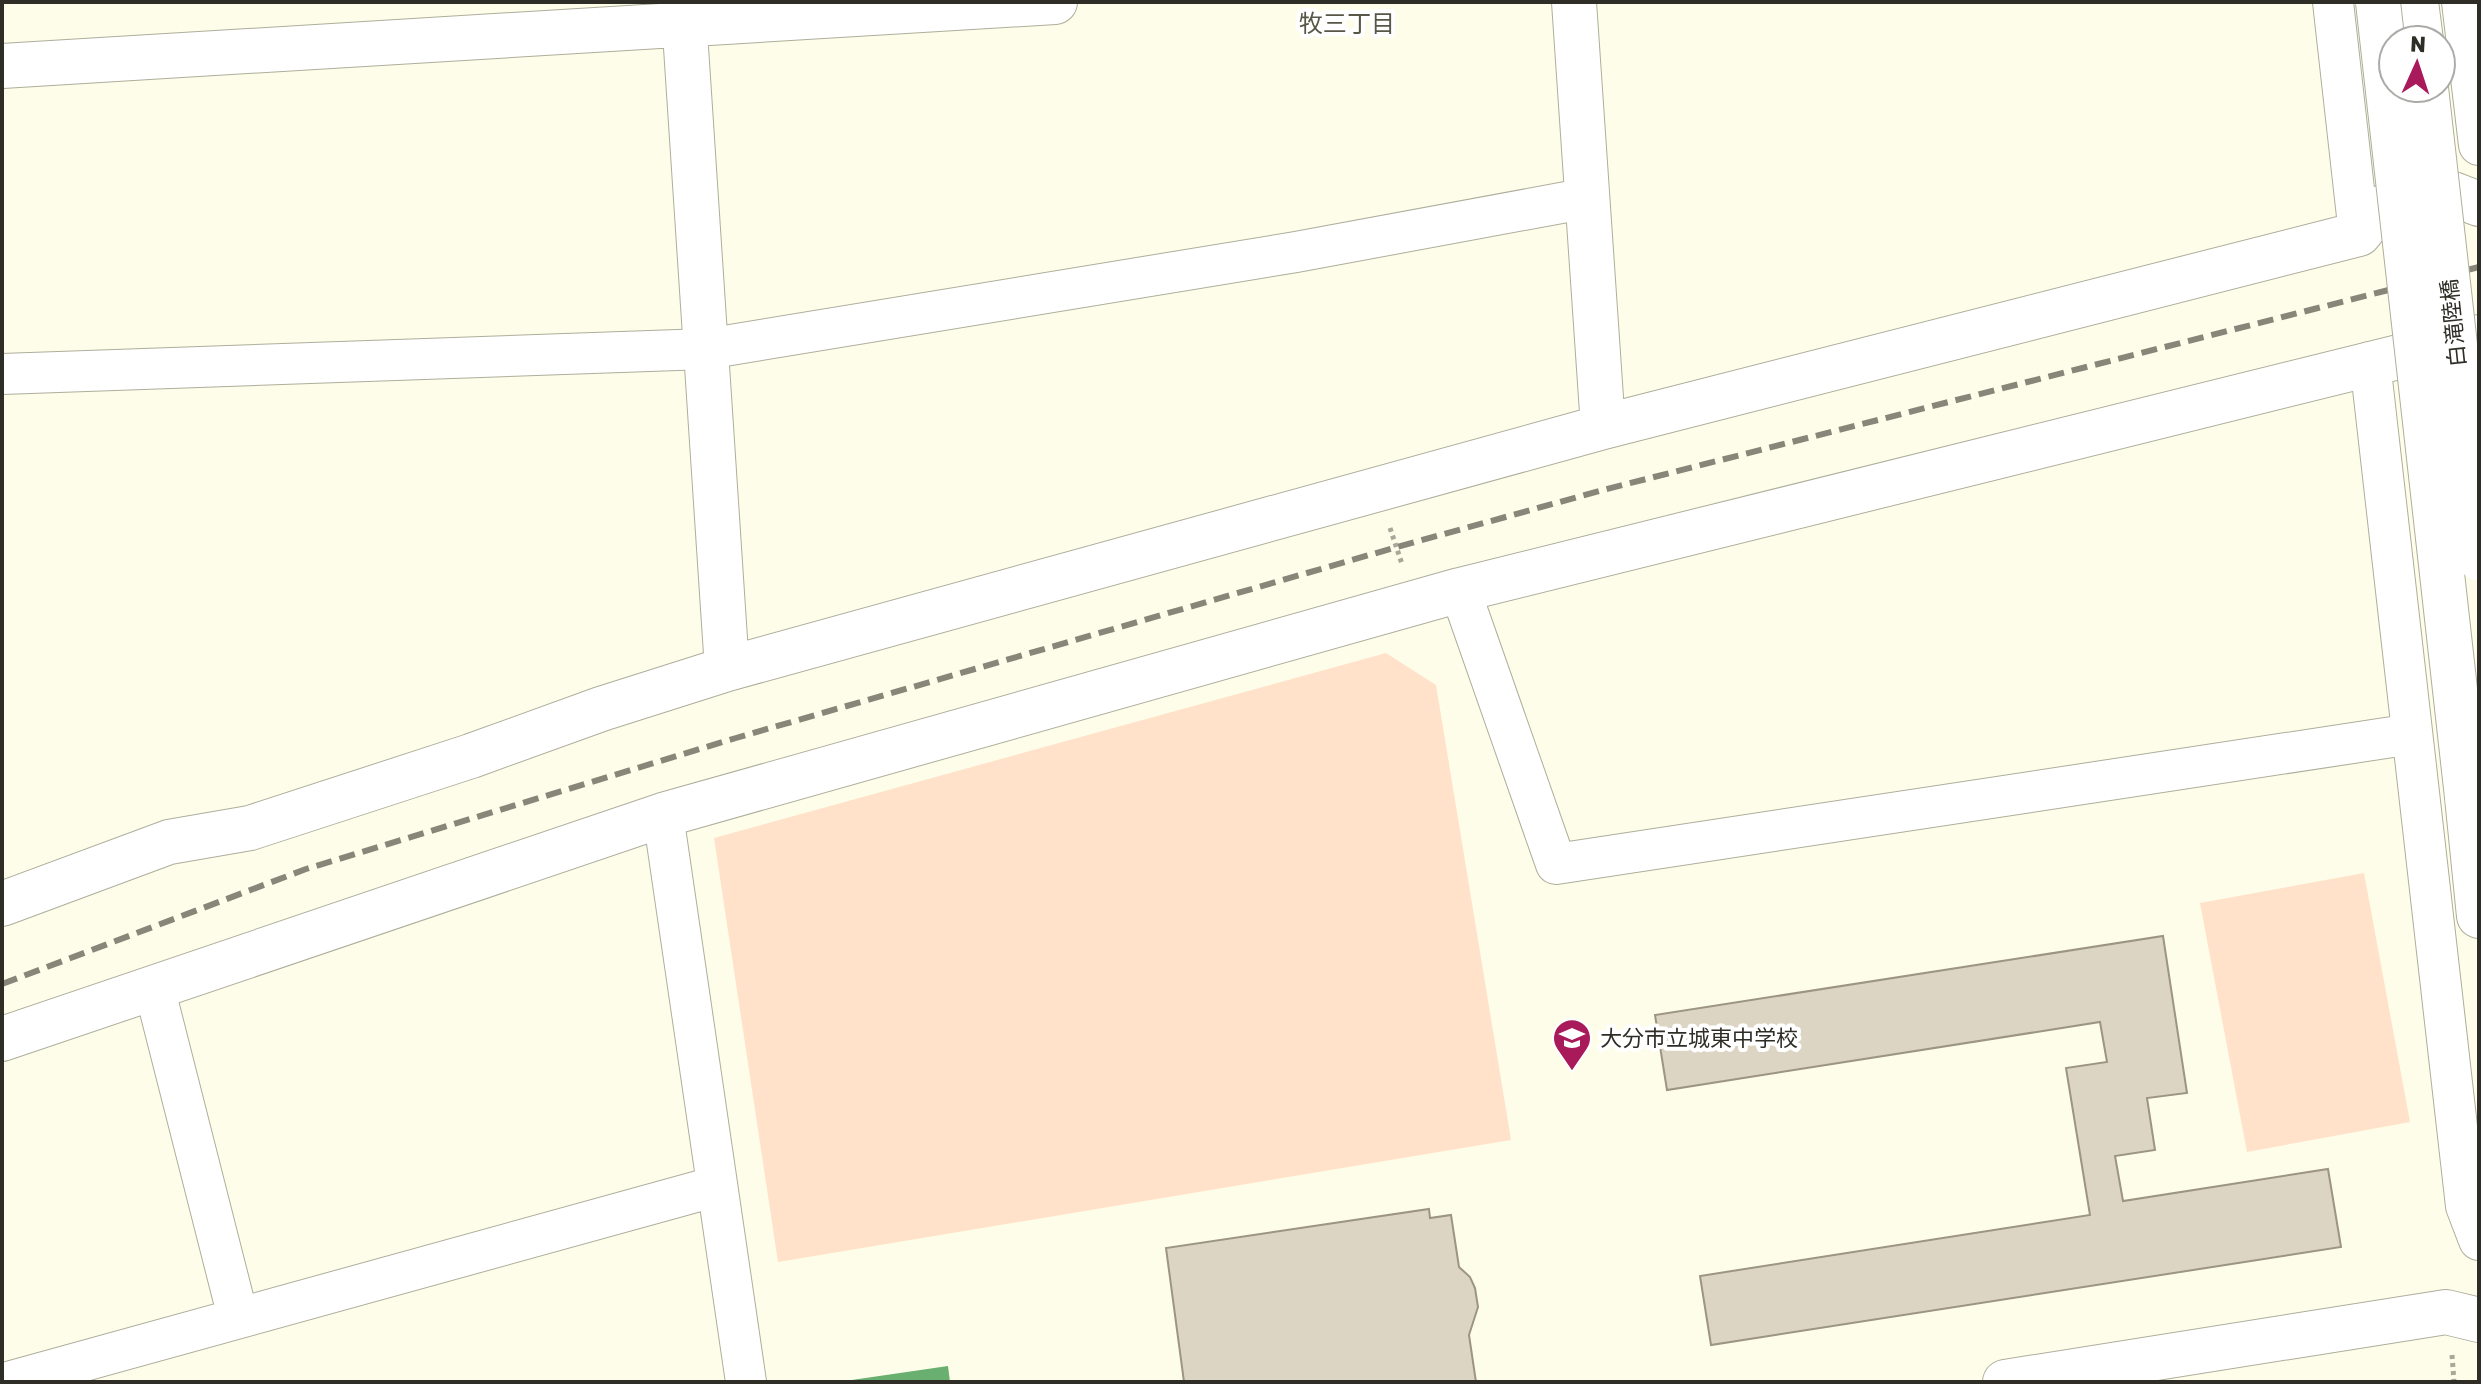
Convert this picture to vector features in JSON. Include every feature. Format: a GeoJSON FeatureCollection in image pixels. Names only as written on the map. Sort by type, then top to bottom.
{"type":"FeatureCollection","features":[{"type":"Feature","properties":{"kind":"street"},"geometry":{"type":"LineString","coordinates":[[2,66],[684,13],[1055,2]]}},
{"type":"Feature","properties":{"kind":"street"},"geometry":{"type":"LineString","coordinates":[[1574,2],[1603,427]]}},
{"type":"Feature","properties":{"kind":"street"},"geometry":{"type":"LineString","coordinates":[[2333,2],[2359,234]]}},
{"type":"Feature","properties":{"kind":"street"},"geometry":{"type":"LineString","coordinates":[[2378,2],[2479,916]]}},
{"type":"Feature","properties":{"kind":"street"},"geometry":{"type":"LineString","coordinates":[[2416,2],[2419,24]]}},
{"type":"Feature","properties":{"kind":"street"},"geometry":{"type":"LineString","coordinates":[[2462,2],[2479,145]]}},
{"type":"Feature","properties":{"kind":"street"},"geometry":{"type":"LineString","coordinates":[[684,13],[727,669]]}},
{"type":"Feature","properties":{"kind":"street","name":"白滝陸橋"},"geometry":{"type":"LineString","coordinates":[[2428,104],[2479,558]]}},
{"type":"Feature","properties":{"kind":"street"},"geometry":{"type":"LineString","coordinates":[[2,904],[169,842],[250,828],[727,669],[1603,427],[2359,234],[2380,208],[2453,194],[2479,204]]}},
{"type":"Feature","properties":{"kind":"street"},"geometry":{"type":"LineString","coordinates":[[2,374],[706,349],[1296,252],[1588,198]]}},
{"type":"Feature","properties":{"kind":"street"},"geometry":{"type":"LineString","coordinates":[[2,1039],[663,815],[1460,590],[2479,337]]}},
{"type":"Feature","properties":{"kind":"street"},"geometry":{"type":"LineString","coordinates":[[2370,362],[2466,1206],[2479,1240]]}},
{"type":"Feature","properties":{"kind":"street"},"geometry":{"type":"LineString","coordinates":[[1460,590],[1556,864],[2412,734]]}},
{"type":"Feature","properties":{"kind":"street"},"geometry":{"type":"LineString","coordinates":[[663,815],[746,1382]]}},
{"type":"Feature","properties":{"kind":"street"},"geometry":{"type":"LineString","coordinates":[[154,987],[238,1317]]}},
{"type":"Feature","properties":{"kind":"street"},"geometry":{"type":"LineString","coordinates":[[8,1382],[717,1186]]}},
{"type":"Feature","properties":{"kind":"street"},"geometry":{"type":"LineString","coordinates":[[2005,1382],[2446,1312],[2465,1333]]}},
{"type":"Feature","properties":{"kind":"path"},"geometry":{"type":"LineString","coordinates":[[1377,489],[1415,603]]}},
{"type":"Feature","properties":{"kind":"path"},"geometry":{"type":"LineString","coordinates":[[2454,1382],[2465,1333]]}},
{"type":"Feature","properties":{"kind":"shaded area"},"geometry":{"type":"Polygon","coordinates":[[[1386,653],[1436,685],[1511,1140],[778,1262],[714,838],[1386,653]]]}},
{"type":"Feature","properties":{"kind":"shaded area"},"geometry":{"type":"Polygon","coordinates":[[[2364,873],[2410,1122],[2247,1152],[2200,903],[2364,873]]]}},
{"type":"Feature","properties":{"kind":"shaded area"},"geometry":{"type":"Polygon","coordinates":[[[948,1366],[950,1382],[838,1382],[948,1366]]]}},
{"type":"Feature","properties":{"kind":"building"},"geometry":{"type":"Polygon","coordinates":[[[2163,936],[2187,1093],[2147,1098],[2155,1150],[2115,1156],[2123,1201],[2328,1169],[2341,1247],[1711,1345],[1700,1276],[2090,1215],[2066,1068],[2107,1062],[2100,1022],[1667,1090],[1655,1015],[2163,936]]]}},
{"type":"Feature","properties":{"kind":"building"},"geometry":{"type":"Polygon","coordinates":[[[1429,1209],[1430,1218],[1451,1215],[1459,1267],[1470,1277],[1475,1288],[1478,1307],[1469,1335],[1476,1382],[1184,1382],[1166,1248],[1429,1209]]]}},
{"type":"Feature","properties":{"kind":"railway"},"geometry":{"type":"LineString","coordinates":[[2,984],[306,869],[736,738],[1603,490],[2479,267]]}},
{"type":"Feature","properties":{"kind":"place","name":"大分市立城東中学校"},"geometry":{"type":"Point","coordinates":[1572,1072]}},
{"type":"Feature","properties":{"kind":"district","name":"牧三丁目"},"geometry":{"type":"Point","coordinates":[1347,24]}}]}
